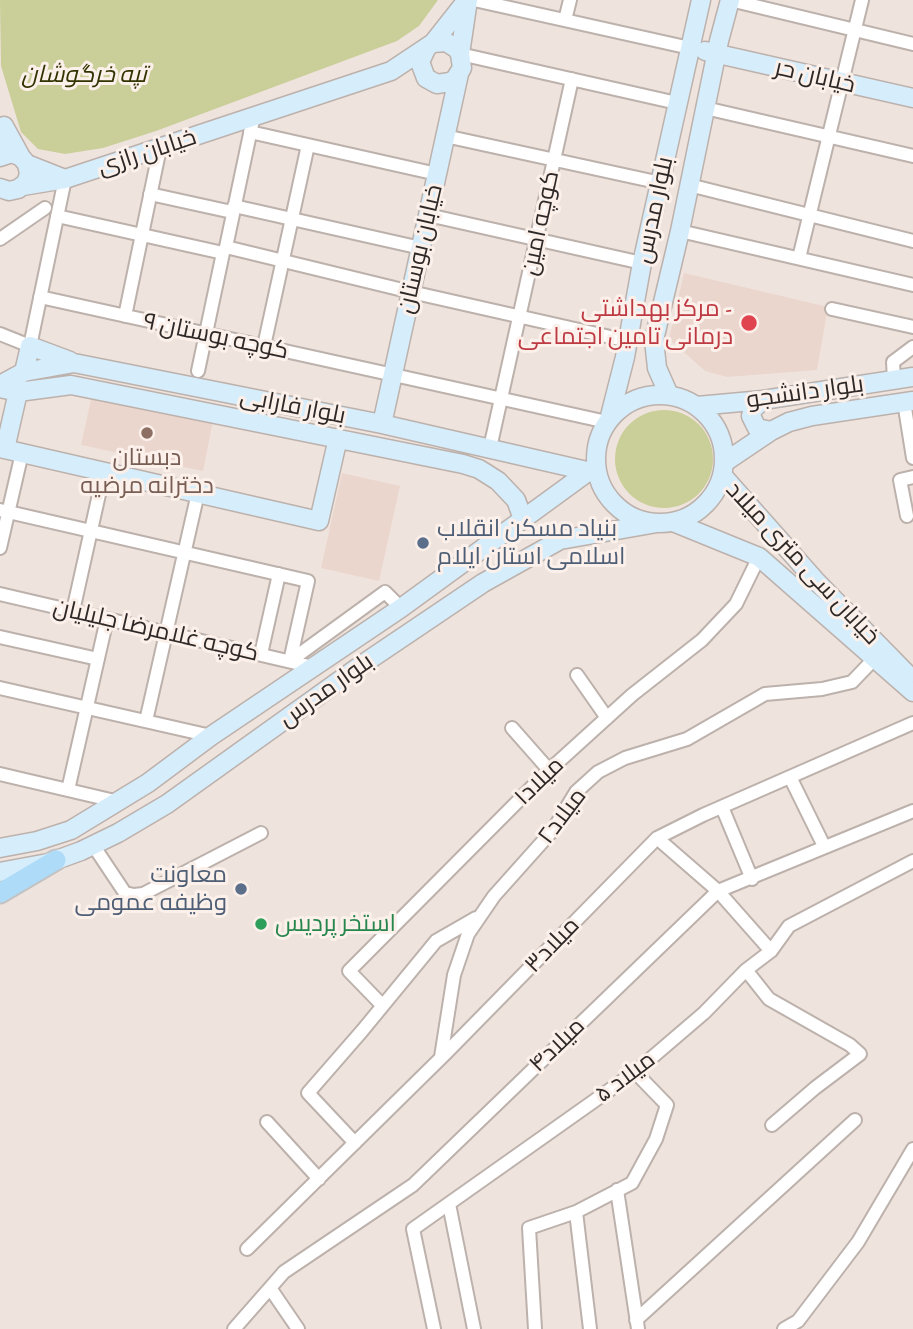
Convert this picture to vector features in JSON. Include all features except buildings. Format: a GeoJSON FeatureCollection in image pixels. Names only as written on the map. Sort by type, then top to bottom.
{"type":"FeatureCollection","features":[{"type":"Feature","properties":{"kind":"main road"},"geometry":{"type":"LineString","coordinates":[[0,893],[56,860]]}},
{"type":"Feature","properties":{"kind":"street","name":"خیابان رازی"},"geometry":{"type":"LineString","coordinates":[[30,346],[65,180],[160,148],[252,124],[391,71],[430,45],[467,0]]}},
{"type":"Feature","properties":{"kind":"street"},"geometry":{"type":"LineString","coordinates":[[391,71],[443,84],[455,79],[462,68],[460,54],[467,0]]}},
{"type":"Feature","properties":{"kind":"street"},"geometry":{"type":"LineString","coordinates":[[474,0],[690,48]]}},
{"type":"Feature","properties":{"kind":"street"},"geometry":{"type":"LineString","coordinates":[[565,20],[570,0]]}},
{"type":"Feature","properties":{"kind":"street","name":"بلوار مدرس"},"geometry":{"type":"LineString","coordinates":[[608,421],[627,349],[642,263],[701,0]]}},
{"type":"Feature","properties":{"kind":"street"},"geometry":{"type":"LineString","coordinates":[[730,0],[913,44]]}},
{"type":"Feature","properties":{"kind":"street","name":"بلوار مدرس"},"geometry":{"type":"LineString","coordinates":[[669,395],[654,357],[654,340],[730,0]]}},
{"type":"Feature","properties":{"kind":"street"},"geometry":{"type":"LineString","coordinates":[[799,258],[862,0]]}},
{"type":"Feature","properties":{"kind":"street"},"geometry":{"type":"LineString","coordinates":[[430,82],[420,68],[421,56],[430,45],[446,43],[452,45],[460,54],[677,103]]}},
{"type":"Feature","properties":{"kind":"street","name":"خیابان حر"},"geometry":{"type":"LineString","coordinates":[[690,48],[913,98]]}},
{"type":"Feature","properties":{"kind":"street","name":"خیابان بوستان"},"geometry":{"type":"LineString","coordinates":[[382,424],[459,74]]}},
{"type":"Feature","properties":{"kind":"street","name":"کوچه امین"},"geometry":{"type":"LineString","coordinates":[[490,448],[572,79]]}},
{"type":"Feature","properties":{"kind":"street"},"geometry":{"type":"LineString","coordinates":[[705,108],[913,156]]}},
{"type":"Feature","properties":{"kind":"street"},"geometry":{"type":"LineString","coordinates":[[198,371],[252,124],[308,145],[437,174]]}},
{"type":"Feature","properties":{"kind":"street"},"geometry":{"type":"LineString","coordinates":[[1,132],[24,160],[29,174],[23,186]]}},
{"type":"Feature","properties":{"kind":"street"},"geometry":{"type":"LineString","coordinates":[[445,136],[661,183]]}},
{"type":"Feature","properties":{"kind":"street"},"geometry":{"type":"LineString","coordinates":[[264,346],[308,145]]}},
{"type":"Feature","properties":{"kind":"street"},"geometry":{"type":"LineString","coordinates":[[125,316],[160,148]]}},
{"type":"Feature","properties":{"kind":"street"},"geometry":{"type":"LineString","coordinates":[[0,157],[12,153],[65,180]]}},
{"type":"Feature","properties":{"kind":"street"},"geometry":{"type":"LineString","coordinates":[[1,189],[9,191],[23,186],[65,180]]}},
{"type":"Feature","properties":{"kind":"street"},"geometry":{"type":"LineString","coordinates":[[689,185],[913,241]]}},
{"type":"Feature","properties":{"kind":"street"},"geometry":{"type":"LineString","coordinates":[[150,194],[292,219],[421,248]]}},
{"type":"Feature","properties":{"kind":"street"},"geometry":{"type":"LineString","coordinates":[[0,239],[45,208]]}},
{"type":"Feature","properties":{"kind":"street"},"geometry":{"type":"LineString","coordinates":[[428,215],[642,263]]}},
{"type":"Feature","properties":{"kind":"street"},"geometry":{"type":"LineString","coordinates":[[57,216],[282,262],[519,317],[627,349],[634,365],[640,366],[654,357]]}},
{"type":"Feature","properties":{"kind":"street"},"geometry":{"type":"LineString","coordinates":[[680,231],[913,285]]}},
{"type":"Feature","properties":{"kind":"street","name":"کوچه بوستان ۹"},"geometry":{"type":"LineString","coordinates":[[40,297],[608,421]]}},
{"type":"Feature","properties":{"kind":"street"},"geometry":{"type":"LineString","coordinates":[[832,309],[913,327]]}},
{"type":"Feature","properties":{"kind":"street"},"geometry":{"type":"LineString","coordinates":[[0,334],[74,363]]}},
{"type":"Feature","properties":{"kind":"street"},"geometry":{"type":"LineString","coordinates":[[24,372],[30,346]]}},
{"type":"Feature","properties":{"kind":"street"},"geometry":{"type":"LineString","coordinates":[[894,379],[893,362],[913,347]]}},
{"type":"Feature","properties":{"kind":"street","name":"بلوار فارابی"},"geometry":{"type":"LineString","coordinates":[[0,387],[24,372],[74,363],[382,424],[591,469]]}},
{"type":"Feature","properties":{"kind":"street"},"geometry":{"type":"LineString","coordinates":[[100,389],[95,386],[93,375],[101,367]]}},
{"type":"Feature","properties":{"kind":"street","name":"بلوار دانشجو"},"geometry":{"type":"LineString","coordinates":[[697,406],[763,400],[913,377]]}},
{"type":"Feature","properties":{"kind":"street","name":"بلوار فارابی"},"geometry":{"type":"LineString","coordinates":[[0,387],[18,392],[71,385],[100,389],[463,464],[479,469],[498,481],[516,500],[523,519]]}},
{"type":"Feature","properties":{"kind":"street"},"geometry":{"type":"LineString","coordinates":[[0,548],[9,450],[18,392]]}},
{"type":"Feature","properties":{"kind":"street"},"geometry":{"type":"LineString","coordinates":[[652,395],[669,395],[697,406],[709,417],[724,446],[724,469],[713,495],[699,510],[665,522],[640,520],[624,512],[610,499],[591,469],[608,421],[621,408],[652,395]]}},
{"type":"Feature","properties":{"kind":"street"},"geometry":{"type":"LineString","coordinates":[[763,400],[752,409],[751,416],[757,428],[771,431]]}},
{"type":"Feature","properties":{"kind":"street"},"geometry":{"type":"LineString","coordinates":[[908,401],[913,458]]}},
{"type":"Feature","properties":{"kind":"street","name":"بلوار دانشجو"},"geometry":{"type":"LineString","coordinates":[[724,469],[771,431],[789,422],[908,401]]}},
{"type":"Feature","properties":{"kind":"street","name":"بلوار فارابی"},"geometry":{"type":"LineString","coordinates":[[9,450],[319,521],[338,438]]}},
{"type":"Feature","properties":{"kind":"street"},"geometry":{"type":"LineString","coordinates":[[463,464],[467,443]]}},
{"type":"Feature","properties":{"kind":"street","name":"بلوار مدرس"},"geometry":{"type":"LineString","coordinates":[[0,848],[37,841],[71,830],[149,783],[211,736],[401,608],[591,469]]}},
{"type":"Feature","properties":{"kind":"street","name":"خیابان سی متری میلاد"},"geometry":{"type":"LineString","coordinates":[[724,469],[815,580],[913,692]]}},
{"type":"Feature","properties":{"kind":"street"},"geometry":{"type":"LineString","coordinates":[[73,611],[104,472]]}},
{"type":"Feature","properties":{"kind":"street"},"geometry":{"type":"LineString","coordinates":[[907,516],[901,480],[913,477]]}},
{"type":"Feature","properties":{"kind":"street"},"geometry":{"type":"LineString","coordinates":[[146,721],[198,493]]}},
{"type":"Feature","properties":{"kind":"street"},"geometry":{"type":"LineString","coordinates":[[4,511],[308,581],[290,661]]}},
{"type":"Feature","properties":{"kind":"street","name":"بلوار مدرس"},"geometry":{"type":"LineString","coordinates":[[0,872],[56,860],[93,845],[167,804],[324,690],[483,583],[560,540],[665,522]]}},
{"type":"Feature","properties":{"kind":"street","name":"خیابان سی متری میلاد"},"geometry":{"type":"LineString","coordinates":[[665,522],[759,557],[913,680]]}},
{"type":"Feature","properties":{"kind":"street","name":"میلاد۱"},"geometry":{"type":"LineString","coordinates":[[382,1005],[349,971],[549,770],[702,640],[736,604],[759,557]]}},
{"type":"Feature","properties":{"kind":"street"},"geometry":{"type":"LineString","coordinates":[[261,654],[279,574]]}},
{"type":"Feature","properties":{"kind":"street"},"geometry":{"type":"LineString","coordinates":[[290,661],[386,592],[401,608]]}},
{"type":"Feature","properties":{"kind":"street","name":"کوچه غلامرضا جلیلیان"},"geometry":{"type":"LineString","coordinates":[[0,594],[313,667]]}},
{"type":"Feature","properties":{"kind":"street"},"geometry":{"type":"LineString","coordinates":[[68,790],[107,619]]}},
{"type":"Feature","properties":{"kind":"street"},"geometry":{"type":"LineString","coordinates":[[0,637],[98,659]]}},
{"type":"Feature","properties":{"kind":"street"},"geometry":{"type":"LineString","coordinates":[[341,648],[338,656],[341,664],[348,669],[357,668]]}},
{"type":"Feature","properties":{"kind":"street","name":"میلاد۲"},"geometry":{"type":"LineString","coordinates":[[441,1058],[454,975],[468,934],[494,897],[553,830],[576,792],[598,772],[625,758],[687,739],[765,694],[822,689],[852,682],[879,655]]}},
{"type":"Feature","properties":{"kind":"street"},"geometry":{"type":"LineString","coordinates":[[313,667],[324,673],[327,684],[324,690]]}},
{"type":"Feature","properties":{"kind":"street"},"geometry":{"type":"LineString","coordinates":[[577,675],[607,718]]}},
{"type":"Feature","properties":{"kind":"street"},"geometry":{"type":"LineString","coordinates":[[0,688],[211,736]]}},
{"type":"Feature","properties":{"kind":"street","name":"میلاد۳"},"geometry":{"type":"LineString","coordinates":[[247,1249],[441,1058],[657,838],[913,723]]}},
{"type":"Feature","properties":{"kind":"street"},"geometry":{"type":"LineString","coordinates":[[512,727],[549,770]]}},
{"type":"Feature","properties":{"kind":"street"},"geometry":{"type":"LineString","coordinates":[[0,774],[119,802]]}},
{"type":"Feature","properties":{"kind":"street"},"geometry":{"type":"LineString","coordinates":[[790,777],[824,846]]}},
{"type":"Feature","properties":{"kind":"street"},"geometry":{"type":"LineString","coordinates":[[722,807],[752,879]]}},
{"type":"Feature","properties":{"kind":"street","name":"میلاد۴"},"geometry":{"type":"LineString","coordinates":[[234,1329],[284,1272],[412,1185],[718,891],[913,811]]}},
{"type":"Feature","properties":{"kind":"street"},"geometry":{"type":"LineString","coordinates":[[93,845],[125,893],[134,895],[143,894],[261,833]]}},
{"type":"Feature","properties":{"kind":"street"},"geometry":{"type":"LineString","coordinates":[[657,838],[718,891],[771,951]]}},
{"type":"Feature","properties":{"kind":"street","name":"میلاد ۵"},"geometry":{"type":"LineString","coordinates":[[434,1329],[413,1229],[635,1072],[704,1013],[746,970],[771,951],[789,926],[913,861]]}},
{"type":"Feature","properties":{"kind":"street"},"geometry":{"type":"LineString","coordinates":[[355,1143],[307,1093],[436,941],[482,914]]}},
{"type":"Feature","properties":{"kind":"street"},"geometry":{"type":"LineString","coordinates":[[746,970],[769,999],[850,1045],[860,1054],[772,1125]]}},
{"type":"Feature","properties":{"kind":"street"},"geometry":{"type":"LineString","coordinates":[[535,1329],[529,1228],[576,1212],[632,1183],[656,1139],[667,1105],[635,1072]]}},
{"type":"Feature","properties":{"kind":"street"},"geometry":{"type":"LineString","coordinates":[[637,1324],[855,1120]]}},
{"type":"Feature","properties":{"kind":"street"},"geometry":{"type":"LineString","coordinates":[[267,1122],[319,1179]]}},
{"type":"Feature","properties":{"kind":"street"},"geometry":{"type":"LineString","coordinates":[[784,1329],[798,1321],[858,1242],[913,1149]]}},
{"type":"Feature","properties":{"kind":"street"},"geometry":{"type":"LineString","coordinates":[[617,1191],[637,1324]]}},
{"type":"Feature","properties":{"kind":"street"},"geometry":{"type":"LineString","coordinates":[[449,1204],[474,1329]]}},
{"type":"Feature","properties":{"kind":"street"},"geometry":{"type":"LineString","coordinates":[[576,1212],[590,1329]]}},
{"type":"Feature","properties":{"kind":"street"},"geometry":{"type":"LineString","coordinates":[[270,1288],[298,1329]]}},
{"type":"Feature","properties":{"kind":"shaded area","name":"مرکز بهداشتی - درمانی تامین اجتماعی"},"geometry":{"type":"Polygon","coordinates":[[[684,273],[828,307],[817,370],[727,377],[705,371],[669,339],[684,273]]]}},
{"type":"Feature","properties":{"kind":"shaded area","name":"دبستان دخترانه مرضیه"},"geometry":{"type":"Polygon","coordinates":[[[92,395],[213,421],[203,471],[81,445],[92,395]]]}},
{"type":"Feature","properties":{"kind":"shaded area"},"geometry":{"type":"Polygon","coordinates":[[[342,473],[400,486],[379,581],[321,568],[342,473]]]}},
{"type":"Feature","properties":{"kind":"green space","name":"تپه خرگوشان"},"geometry":{"type":"Polygon","coordinates":[[[0,0],[438,0],[419,26],[397,41],[156,131],[103,148],[65,154],[38,149],[21,132],[1,66],[0,0]]]}},
{"type":"Feature","properties":{"kind":"green space"},"geometry":{"type":"Polygon","coordinates":[[[664,410],[683,414],[699,424],[709,440],[713,459],[709,478],[699,494],[683,504],[664,508],[645,504],[629,494],[619,478],[615,459],[619,440],[629,424],[645,414],[664,410]]]}},
{"type":"Feature","properties":{"kind":"place","name":"مرکز بهداشتی - درمانی تامین اجتماعی"},"geometry":{"type":"Point","coordinates":[749,323]}},
{"type":"Feature","properties":{"kind":"place","name":"دبستان دخترانه مرضیه"},"geometry":{"type":"Point","coordinates":[147,433]}},
{"type":"Feature","properties":{"kind":"place","name":"بنیاد مسکن انقلاب اسلامی استان ایلام"},"geometry":{"type":"Point","coordinates":[423,543]}},
{"type":"Feature","properties":{"kind":"place","name":"معاونت وظیفه عمومی"},"geometry":{"type":"Point","coordinates":[241,889]}},
{"type":"Feature","properties":{"kind":"place","name":"استخر پردیس"},"geometry":{"type":"Point","coordinates":[261,924]}}]}
